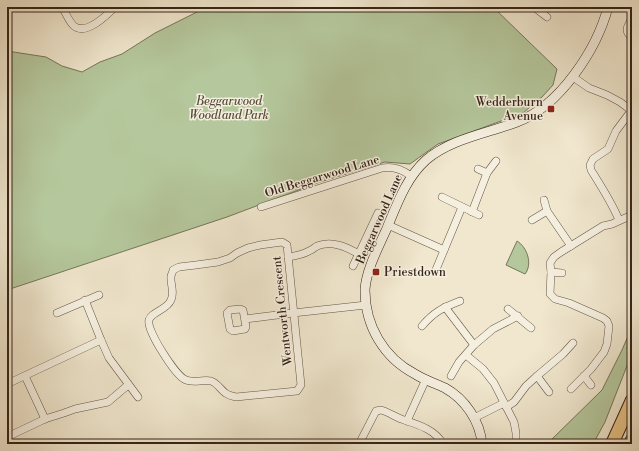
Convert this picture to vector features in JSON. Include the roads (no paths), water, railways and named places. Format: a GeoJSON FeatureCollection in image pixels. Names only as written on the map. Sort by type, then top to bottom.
{"type":"FeatureCollection","features":[{"type":"Feature","properties":{"kind":"highway"},"geometry":{"type":"LineString","coordinates":[[612,444],[632,400]]}},
{"type":"Feature","properties":{"kind":"highway"},"geometry":{"type":"LineString","coordinates":[[630,444],[632,440]]}},
{"type":"Feature","properties":{"kind":"street"},"geometry":{"type":"LineString","coordinates":[[62,7],[74,26],[88,28],[115,7]]}},
{"type":"Feature","properties":{"kind":"street"},"geometry":{"type":"LineString","coordinates":[[534,7],[547,17]]}},
{"type":"Feature","properties":{"kind":"street","name":"Beggarwood Lane"},"geometry":{"type":"LineString","coordinates":[[482,444],[474,418],[457,396],[444,388],[415,375],[398,364],[380,342],[368,318],[365,289],[368,276],[379,245],[404,189],[411,176],[425,160],[441,149],[455,143],[518,122],[534,114],[550,102],[573,77],[602,26],[608,7]]}},
{"type":"Feature","properties":{"kind":"street"},"geometry":{"type":"LineString","coordinates":[[632,19],[627,25],[627,30],[628,35],[632,37]]}},
{"type":"Feature","properties":{"kind":"street"},"geometry":{"type":"LineString","coordinates":[[573,77],[589,88],[620,102],[632,111],[616,130],[608,149],[593,159],[590,165],[591,170],[619,220]]}},
{"type":"Feature","properties":{"kind":"street"},"geometry":{"type":"LineString","coordinates":[[472,212],[487,173],[496,161]]}},
{"type":"Feature","properties":{"kind":"street","name":"Old Beggarwood Lane"},"geometry":{"type":"LineString","coordinates":[[261,207],[382,168],[395,168],[407,172],[411,176]]}},
{"type":"Feature","properties":{"kind":"street"},"geometry":{"type":"LineString","coordinates":[[478,169],[487,173]]}},
{"type":"Feature","properties":{"kind":"street"},"geometry":{"type":"LineString","coordinates":[[442,197],[479,215]]}},
{"type":"Feature","properties":{"kind":"street"},"geometry":{"type":"LineString","coordinates":[[544,200],[547,211],[571,246]]}},
{"type":"Feature","properties":{"kind":"street"},"geometry":{"type":"LineString","coordinates":[[435,272],[462,207]]}},
{"type":"Feature","properties":{"kind":"street"},"geometry":{"type":"LineString","coordinates":[[532,220],[547,211]]}},
{"type":"Feature","properties":{"kind":"street"},"geometry":{"type":"LineString","coordinates":[[353,266],[378,213]]}},
{"type":"Feature","properties":{"kind":"street"},"geometry":{"type":"LineString","coordinates":[[572,390],[604,352],[607,344],[609,326],[607,321],[603,318],[569,303],[555,299],[550,294],[550,263],[554,257],[561,252],[602,226],[632,214]]}},
{"type":"Feature","properties":{"kind":"street"},"geometry":{"type":"LineString","coordinates":[[388,225],[444,250]]}},
{"type":"Feature","properties":{"kind":"street","name":"Wentworth Crescent"},"geometry":{"type":"LineString","coordinates":[[282,242],[287,245],[293,313],[301,384],[297,391],[236,397],[227,394],[213,382],[207,380],[192,382],[185,380],[180,376],[170,364],[149,327],[151,316],[168,306],[171,301],[173,296],[171,276],[173,270],[179,267],[218,262],[230,258],[248,248],[282,242]]}},
{"type":"Feature","properties":{"kind":"street"},"geometry":{"type":"LineString","coordinates":[[288,257],[304,254],[317,246],[332,244],[339,245],[359,254]]}},
{"type":"Feature","properties":{"kind":"street"},"geometry":{"type":"LineString","coordinates":[[551,272],[562,273]]}},
{"type":"Feature","properties":{"kind":"street"},"geometry":{"type":"LineString","coordinates":[[57,313],[99,295]]}},
{"type":"Feature","properties":{"kind":"street"},"geometry":{"type":"LineString","coordinates":[[85,300],[109,358],[138,397]]}},
{"type":"Feature","properties":{"kind":"street"},"geometry":{"type":"LineString","coordinates":[[422,326],[435,312],[460,302]]}},
{"type":"Feature","properties":{"kind":"street"},"geometry":{"type":"LineString","coordinates":[[245,319],[366,305]]}},
{"type":"Feature","properties":{"kind":"street"},"geometry":{"type":"LineString","coordinates":[[445,307],[474,344]]}},
{"type":"Feature","properties":{"kind":"street"},"geometry":{"type":"LineString","coordinates":[[508,309],[531,328]]}},
{"type":"Feature","properties":{"kind":"street"},"geometry":{"type":"LineString","coordinates":[[451,376],[474,344],[493,329],[518,316]]}},
{"type":"Feature","properties":{"kind":"street"},"geometry":{"type":"LineString","coordinates":[[7,384],[101,340]]}},
{"type":"Feature","properties":{"kind":"street"},"geometry":{"type":"LineString","coordinates":[[474,418],[514,402],[526,386],[549,367],[573,343]]}},
{"type":"Feature","properties":{"kind":"street"},"geometry":{"type":"LineString","coordinates":[[466,355],[484,369],[490,377],[514,422],[516,444]]}},
{"type":"Feature","properties":{"kind":"street"},"geometry":{"type":"LineString","coordinates":[[25,376],[45,419]]}},
{"type":"Feature","properties":{"kind":"street"},"geometry":{"type":"LineString","coordinates":[[537,376],[549,392]]}},
{"type":"Feature","properties":{"kind":"street"},"geometry":{"type":"LineString","coordinates":[[584,376],[591,385]]}},
{"type":"Feature","properties":{"kind":"street"},"geometry":{"type":"LineString","coordinates":[[407,421],[426,380]]}},
{"type":"Feature","properties":{"kind":"street"},"geometry":{"type":"LineString","coordinates":[[7,437],[45,419],[75,409],[108,402],[128,385]]}},
{"type":"Feature","properties":{"kind":"street"},"geometry":{"type":"LineString","coordinates":[[359,444],[376,411],[381,410],[431,432],[440,439],[443,444]]}},
{"type":"Feature","properties":{"kind":"place","name":"Wedderburn Avenue"},"geometry":{"type":"Point","coordinates":[551,109]}},
{"type":"Feature","properties":{"kind":"place","name":"Priestdown"},"geometry":{"type":"Point","coordinates":[376,272]}},
{"type":"Feature","properties":{"kind":"park label","name":"Beggarwood Woodland Park"},"geometry":{"type":"Point","coordinates":[229,108]}}]}
